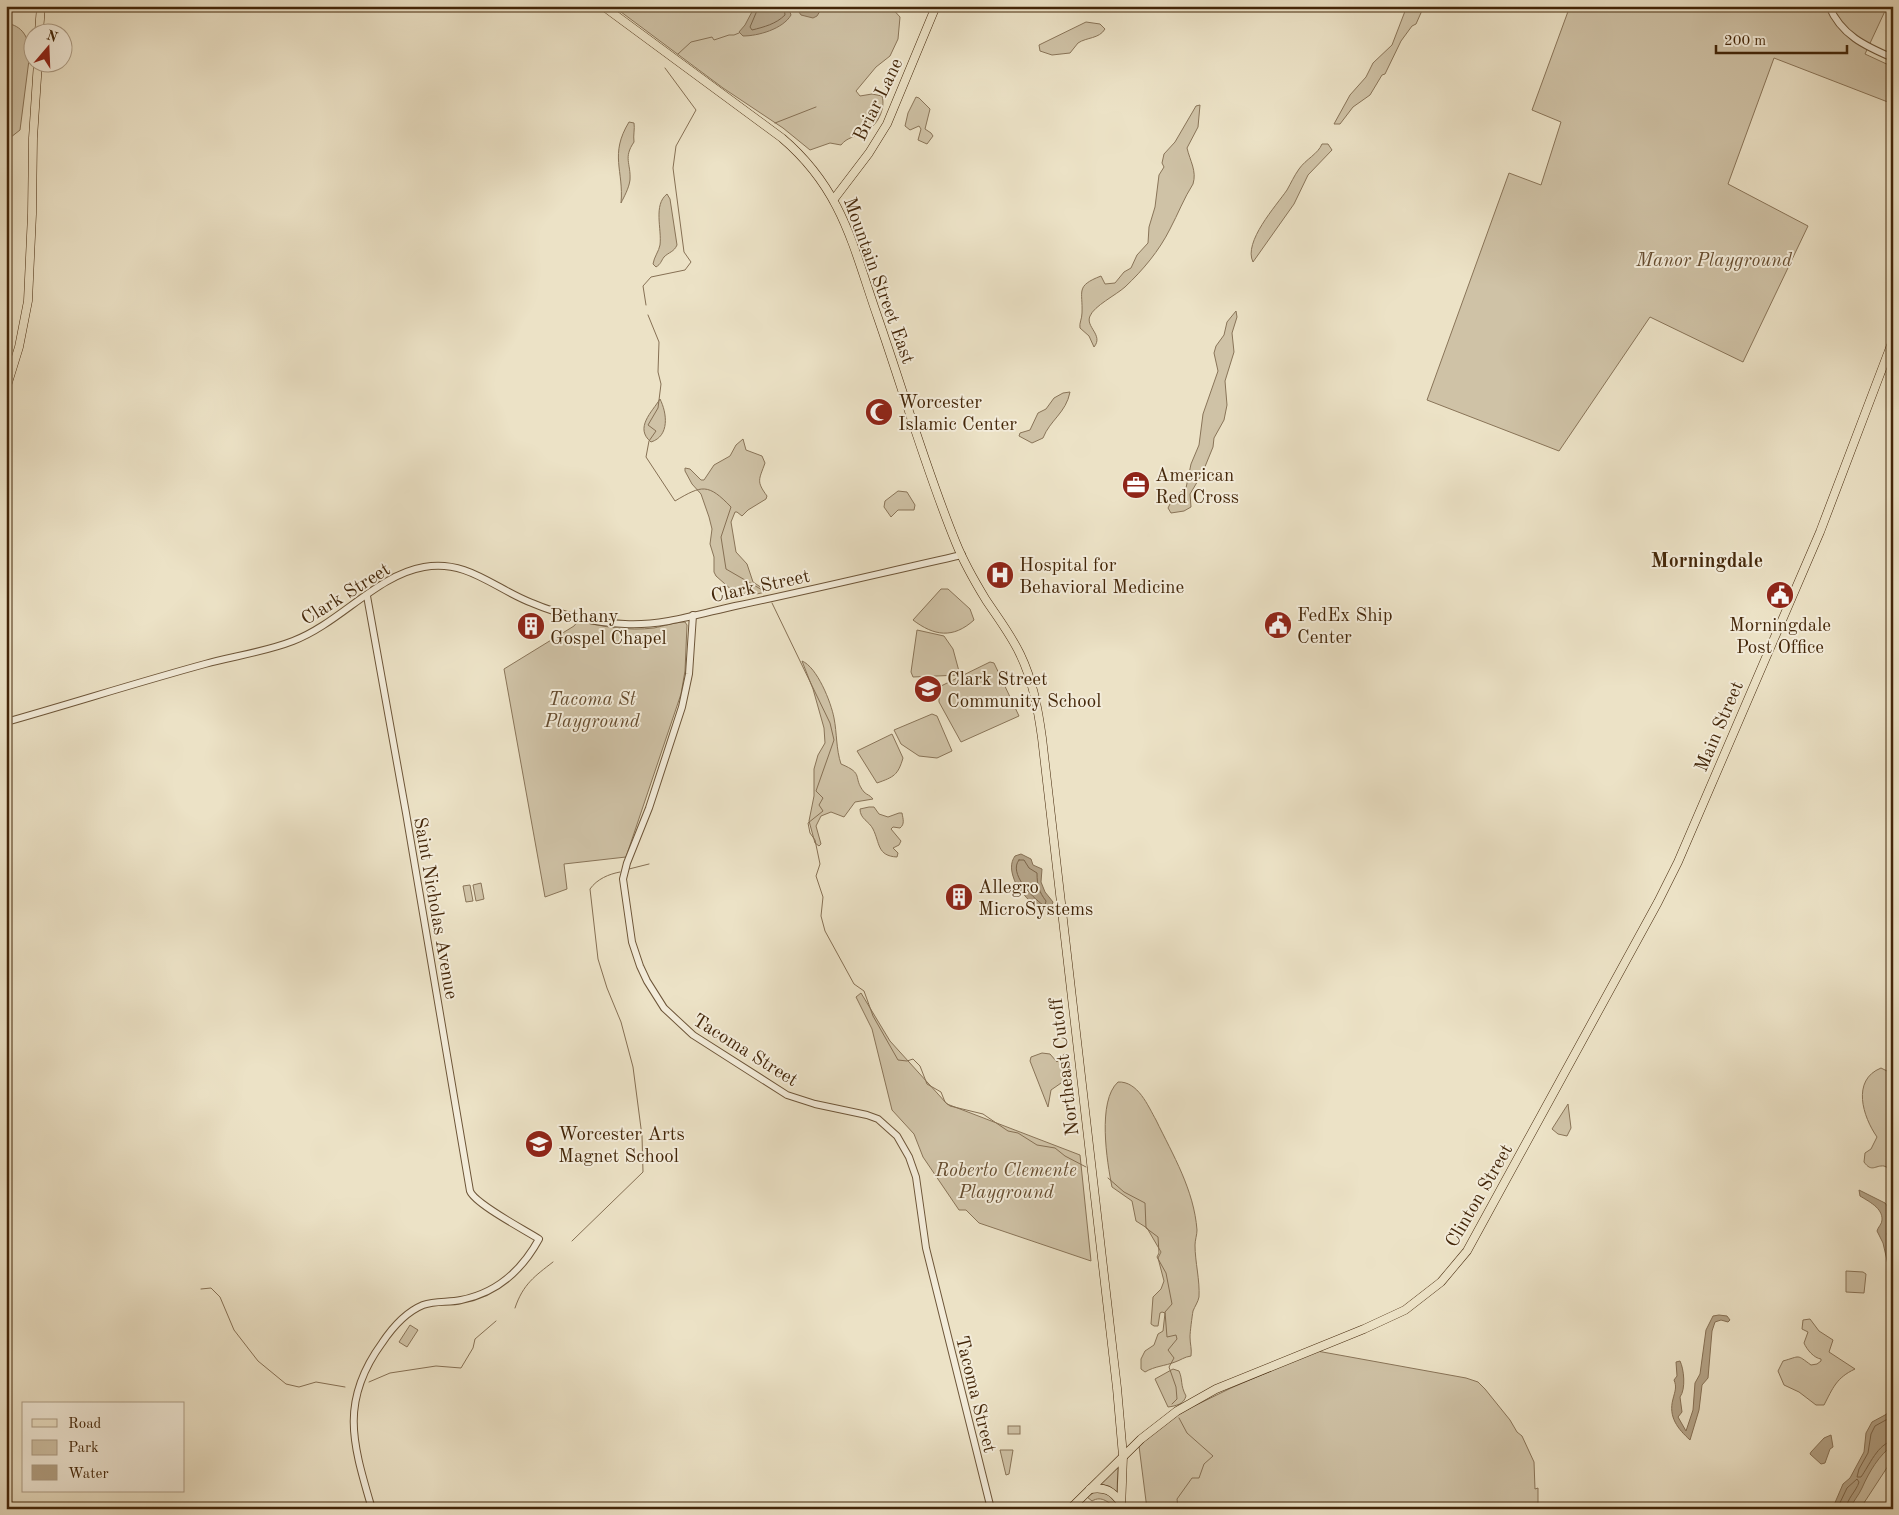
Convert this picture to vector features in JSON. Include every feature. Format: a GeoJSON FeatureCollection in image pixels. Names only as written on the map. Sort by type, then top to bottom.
{"type":"FeatureCollection","features":[{"type":"Feature","properties":{"kind":"main road"},"geometry":{"type":"LineString","coordinates":[[39,22],[40,6]]}},
{"type":"Feature","properties":{"kind":"main road","name":"Mountain Street East"},"geometry":{"type":"LineString","coordinates":[[603,6],[782,138],[808,163],[834,199],[853,245],[937,492],[962,556],[986,600],[1020,654],[1029,676],[1036,704]]}},
{"type":"Feature","properties":{"kind":"main road","name":"Briar Lane"},"geometry":{"type":"LineString","coordinates":[[834,199],[869,153],[887,124],[936,6]]}},
{"type":"Feature","properties":{"kind":"main road"},"geometry":{"type":"LineString","coordinates":[[6,389],[19,347],[28,301],[32,220],[33,138],[37,72]]}},
{"type":"Feature","properties":{"kind":"main road","name":"Main Street"},"geometry":{"type":"LineString","coordinates":[[1645,927],[1689,837],[1726,746],[1806,565],[1893,340]]}},
{"type":"Feature","properties":{"kind":"main road","name":"Northeast Cutoff"},"geometry":{"type":"LineString","coordinates":[[1036,704],[1042,738],[1122,1431],[1121,1506]]}},
{"type":"Feature","properties":{"kind":"main road","name":"Clinton Street"},"geometry":{"type":"LineString","coordinates":[[1070,1509],[1141,1439],[1177,1411],[1216,1389],[1364,1329],[1405,1310],[1429,1293],[1452,1271],[1476,1238],[1645,927]]}},
{"type":"Feature","properties":{"kind":"main road"},"geometry":{"type":"LineString","coordinates":[[1122,1431],[1131,1438],[1141,1439]]}},
{"type":"Feature","properties":{"kind":"main road"},"geometry":{"type":"LineString","coordinates":[[1090,1489],[1107,1489],[1113,1492],[1121,1506]]}},
{"type":"Feature","properties":{"kind":"street"},"geometry":{"type":"LineString","coordinates":[[1829,6],[1838,24],[1852,38],[1868,48],[1893,58]]}},
{"type":"Feature","properties":{"kind":"street","name":"Clark Street"},"geometry":{"type":"LineString","coordinates":[[6,722],[206,664],[292,642],[327,624],[383,584],[410,570],[441,565],[470,571],[532,604],[612,623],[641,624],[693,615],[962,556]]}},
{"type":"Feature","properties":{"kind":"street","name":"Saint Nicholas Avenue"},"geometry":{"type":"LineString","coordinates":[[367,596],[471,1194],[539,1239],[530,1255],[519,1268],[500,1284],[474,1297],[426,1304],[415,1308],[394,1328],[372,1356],[358,1387],[353,1422],[355,1448],[372,1509]]}},
{"type":"Feature","properties":{"kind":"street","name":"Tacoma Street"},"geometry":{"type":"LineString","coordinates":[[693,615],[689,674],[682,708],[623,879],[632,942],[647,981],[664,1008],[693,1035],[787,1095],[810,1103],[868,1115],[878,1119],[897,1136],[909,1158],[916,1177],[926,1248],[991,1509]]}},
{"type":"Feature","properties":{"kind":"green space"},"geometry":{"type":"Polygon","coordinates":[[[613,6],[890,6],[900,17],[898,39],[890,56],[876,67],[856,91],[860,96],[872,94],[882,96],[882,112],[873,126],[862,134],[843,142],[841,145],[830,143],[810,150],[783,128],[723,88],[613,6]]]}},
{"type":"Feature","properties":{"kind":"green space"},"geometry":{"type":"Polygon","coordinates":[[[1407,6],[1424,6],[1416,24],[1412,26],[1401,41],[1385,74],[1382,75],[1370,95],[1353,107],[1340,124],[1334,124],[1350,95],[1366,77],[1373,63],[1392,45],[1407,6]]]}},
{"type":"Feature","properties":{"kind":"green space","name":"Manor Playground"},"geometry":{"type":"Polygon","coordinates":[[[1570,6],[1893,6],[1893,10],[1885,11],[1865,54],[1893,67],[1893,104],[1774,58],[1728,184],[1808,226],[1743,362],[1650,317],[1559,451],[1427,400],[1509,173],[1541,185],[1561,122],[1532,110],[1570,6]]]}},
{"type":"Feature","properties":{"kind":"green space"},"geometry":{"type":"Polygon","coordinates":[[[1086,22],[1100,24],[1105,29],[1100,35],[1078,43],[1070,53],[1052,55],[1040,51],[1039,45],[1086,22]]]}},
{"type":"Feature","properties":{"kind":"green space"},"geometry":{"type":"Polygon","coordinates":[[[6,23],[12,24],[22,31],[22,72],[27,72],[20,130],[6,141],[6,23]]]}},
{"type":"Feature","properties":{"kind":"green space"},"geometry":{"type":"Polygon","coordinates":[[[916,97],[930,109],[925,129],[933,136],[927,144],[918,140],[921,129],[919,126],[910,130],[905,126],[908,113],[916,97]]]}},
{"type":"Feature","properties":{"kind":"green space"},"geometry":{"type":"Polygon","coordinates":[[[1200,105],[1198,127],[1187,148],[1194,170],[1193,184],[1166,237],[1150,260],[1125,287],[1092,312],[1089,320],[1097,339],[1094,347],[1089,336],[1080,328],[1082,290],[1087,283],[1101,276],[1105,284],[1115,283],[1124,272],[1131,268],[1137,255],[1148,243],[1149,227],[1155,207],[1159,175],[1164,167],[1162,163],[1164,154],[1175,142],[1196,106],[1200,105]]]}},
{"type":"Feature","properties":{"kind":"green space"},"geometry":{"type":"Polygon","coordinates":[[[629,122],[634,123],[634,142],[628,157],[629,183],[621,203],[618,153],[623,134],[629,122]]]}},
{"type":"Feature","properties":{"kind":"green space"},"geometry":{"type":"Polygon","coordinates":[[[1322,144],[1328,144],[1332,150],[1308,175],[1294,204],[1253,262],[1251,254],[1253,245],[1262,224],[1287,190],[1299,169],[1318,151],[1322,144]]]}},
{"type":"Feature","properties":{"kind":"green space"},"geometry":{"type":"Polygon","coordinates":[[[667,194],[670,199],[677,245],[656,267],[653,264],[660,245],[660,204],[667,194]]]}},
{"type":"Feature","properties":{"kind":"green space"},"geometry":{"type":"Polygon","coordinates":[[[1236,311],[1237,317],[1232,333],[1234,352],[1225,381],[1227,405],[1224,420],[1214,438],[1213,447],[1202,474],[1190,494],[1191,507],[1184,511],[1171,513],[1168,508],[1173,498],[1186,488],[1191,464],[1199,445],[1203,414],[1218,371],[1214,353],[1216,346],[1224,335],[1227,322],[1236,311]]]}},
{"type":"Feature","properties":{"kind":"green space"},"geometry":{"type":"Polygon","coordinates":[[[1070,392],[1065,406],[1043,438],[1032,443],[1019,436],[1020,433],[1030,430],[1038,413],[1046,409],[1054,398],[1063,393],[1070,392]]]}},
{"type":"Feature","properties":{"kind":"green space"},"geometry":{"type":"Polygon","coordinates":[[[660,399],[665,417],[664,429],[657,439],[651,442],[646,437],[644,426],[660,399]]]}},
{"type":"Feature","properties":{"kind":"green space"},"geometry":{"type":"Polygon","coordinates":[[[743,439],[746,450],[762,456],[765,463],[760,483],[767,496],[766,499],[742,516],[735,512],[731,522],[736,552],[747,564],[753,582],[766,592],[752,595],[734,592],[716,576],[714,572],[714,557],[710,544],[712,529],[709,517],[701,494],[692,484],[685,471],[685,468],[690,469],[701,480],[704,480],[714,465],[730,456],[736,445],[743,439]]]}},
{"type":"Feature","properties":{"kind":"green space"},"geometry":{"type":"Polygon","coordinates":[[[898,491],[907,492],[915,505],[914,510],[898,510],[891,517],[884,507],[885,501],[898,491]]]}},
{"type":"Feature","properties":{"kind":"green space"},"geometry":{"type":"Polygon","coordinates":[[[941,589],[948,589],[970,609],[974,620],[959,630],[944,633],[928,629],[913,620],[941,589]]]}},
{"type":"Feature","properties":{"kind":"green space","name":"Tacoma St Playground"},"geometry":{"type":"Polygon","coordinates":[[[578,621],[625,629],[654,628],[685,622],[687,625],[685,671],[681,694],[626,857],[564,864],[567,889],[545,897],[504,669],[574,626],[578,621]]]}},
{"type":"Feature","properties":{"kind":"green space"},"geometry":{"type":"Polygon","coordinates":[[[917,630],[944,636],[953,649],[960,675],[913,677],[911,672],[917,630]]]}},
{"type":"Feature","properties":{"kind":"green space"},"geometry":{"type":"Polygon","coordinates":[[[802,661],[818,677],[830,703],[841,764],[856,773],[864,792],[873,799],[855,802],[844,817],[831,812],[821,816],[816,826],[821,844],[819,846],[815,843],[809,821],[814,796],[814,769],[818,755],[825,743],[824,728],[813,689],[802,661]]]}},
{"type":"Feature","properties":{"kind":"green space"},"geometry":{"type":"Polygon","coordinates":[[[990,662],[994,663],[1019,716],[961,742],[939,702],[939,687],[990,662]]]}},
{"type":"Feature","properties":{"kind":"green space"},"geometry":{"type":"Polygon","coordinates":[[[922,683],[931,683],[931,698],[922,698],[922,683]]]}},
{"type":"Feature","properties":{"kind":"green space"},"geometry":{"type":"Polygon","coordinates":[[[932,714],[937,716],[952,751],[937,758],[919,756],[901,744],[894,730],[932,714]]]}},
{"type":"Feature","properties":{"kind":"green space"},"geometry":{"type":"Polygon","coordinates":[[[892,734],[903,758],[895,775],[877,783],[857,751],[892,734]]]}},
{"type":"Feature","properties":{"kind":"green space"},"geometry":{"type":"Polygon","coordinates":[[[874,807],[879,814],[888,817],[902,813],[903,825],[900,828],[893,827],[891,829],[901,841],[899,845],[893,848],[898,853],[897,857],[882,851],[873,829],[861,815],[860,809],[874,807]]]}},
{"type":"Feature","properties":{"kind":"green space"},"geometry":{"type":"Polygon","coordinates":[[[481,883],[484,899],[476,901],[473,885],[481,883]]]}},
{"type":"Feature","properties":{"kind":"green space"},"geometry":{"type":"Polygon","coordinates":[[[470,885],[473,901],[466,902],[463,886],[470,885]]]}},
{"type":"Feature","properties":{"kind":"green space","name":"Roberto Clemente Playground"},"geometry":{"type":"Polygon","coordinates":[[[861,993],[890,1041],[947,1104],[1080,1155],[1091,1261],[979,1223],[966,1210],[959,1210],[923,1157],[914,1134],[892,1110],[872,1029],[856,997],[861,993]]]}},
{"type":"Feature","properties":{"kind":"green space"},"geometry":{"type":"Polygon","coordinates":[[[1042,1053],[1050,1054],[1057,1062],[1065,1053],[1071,1063],[1071,1068],[1065,1072],[1064,1081],[1051,1090],[1048,1107],[1030,1061],[1031,1057],[1042,1053]]]}},
{"type":"Feature","properties":{"kind":"green space"},"geometry":{"type":"Polygon","coordinates":[[[1881,1068],[1893,1074],[1893,1170],[1884,1166],[1871,1168],[1864,1162],[1865,1153],[1871,1149],[1877,1137],[1864,1110],[1863,1090],[1866,1081],[1881,1068]]]}},
{"type":"Feature","properties":{"kind":"green space"},"geometry":{"type":"Polygon","coordinates":[[[1118,1082],[1131,1086],[1142,1095],[1156,1120],[1187,1187],[1192,1201],[1197,1230],[1195,1245],[1199,1297],[1193,1311],[1190,1337],[1191,1356],[1145,1372],[1141,1369],[1141,1359],[1145,1351],[1154,1345],[1158,1334],[1163,1331],[1165,1313],[1160,1313],[1158,1326],[1151,1324],[1153,1297],[1161,1289],[1164,1281],[1158,1258],[1161,1252],[1147,1228],[1136,1221],[1132,1201],[1112,1187],[1105,1132],[1108,1103],[1112,1091],[1118,1082]]]}},
{"type":"Feature","properties":{"kind":"green space"},"geometry":{"type":"Polygon","coordinates":[[[1568,1104],[1571,1128],[1567,1136],[1558,1134],[1552,1129],[1568,1104]]]}},
{"type":"Feature","properties":{"kind":"green space"},"geometry":{"type":"Polygon","coordinates":[[[1846,1271],[1863,1272],[1866,1274],[1864,1293],[1846,1292],[1846,1271]]]}},
{"type":"Feature","properties":{"kind":"green space"},"geometry":{"type":"Polygon","coordinates":[[[1810,1319],[1819,1331],[1833,1340],[1829,1352],[1855,1369],[1839,1380],[1824,1405],[1816,1405],[1799,1392],[1784,1385],[1778,1371],[1783,1361],[1796,1357],[1811,1365],[1821,1361],[1821,1359],[1811,1353],[1804,1343],[1808,1332],[1802,1329],[1803,1320],[1810,1319]]]}},
{"type":"Feature","properties":{"kind":"green space"},"geometry":{"type":"Polygon","coordinates":[[[410,1325],[418,1330],[407,1347],[399,1342],[410,1325]]]}},
{"type":"Feature","properties":{"kind":"green space"},"geometry":{"type":"Polygon","coordinates":[[[1317,1351],[1466,1378],[1478,1382],[1522,1436],[1534,1462],[1535,1489],[1538,1488],[1538,1509],[1147,1509],[1139,1446],[1172,1418],[1192,1407],[1317,1351]]]}},
{"type":"Feature","properties":{"kind":"green space"},"geometry":{"type":"Polygon","coordinates":[[[1173,1369],[1179,1371],[1186,1396],[1182,1403],[1168,1407],[1155,1379],[1173,1369]]]}},
{"type":"Feature","properties":{"kind":"green space"},"geometry":{"type":"Polygon","coordinates":[[[1893,1417],[1893,1458],[1890,1463],[1860,1509],[1834,1509],[1893,1417]]]}},
{"type":"Feature","properties":{"kind":"green space"},"geometry":{"type":"Polygon","coordinates":[[[1008,1426],[1020,1426],[1020,1434],[1008,1434],[1008,1426]]]}},
{"type":"Feature","properties":{"kind":"green space"},"geometry":{"type":"Polygon","coordinates":[[[1000,1450],[1013,1450],[1009,1474],[1006,1475],[1000,1450]]]}},
{"type":"Feature","properties":{"kind":"green space"},"geometry":{"type":"Polygon","coordinates":[[[1118,1466],[1117,1492],[1109,1486],[1100,1484],[1118,1466]]]}},
{"type":"Feature","properties":{"kind":"green space"},"geometry":{"type":"Polygon","coordinates":[[[1101,1490],[1116,1500],[1117,1509],[1105,1500],[1096,1499],[1092,1501],[1087,1497],[1101,1490]]]}},
{"type":"Feature","properties":{"kind":"water"},"geometry":{"type":"Polygon","coordinates":[[[755,6],[788,6],[791,15],[782,24],[770,31],[743,36],[739,32],[755,6]]]}},
{"type":"Feature","properties":{"kind":"water"},"geometry":{"type":"Polygon","coordinates":[[[795,6],[823,6],[817,16],[813,18],[801,15],[795,6]]]}},
{"type":"Feature","properties":{"kind":"water"},"geometry":{"type":"Polygon","coordinates":[[[1021,854],[1031,859],[1033,865],[1042,869],[1041,882],[1045,892],[1053,902],[1051,907],[1044,910],[1036,907],[1022,893],[1016,883],[1012,873],[1012,864],[1015,856],[1021,854]]]}},
{"type":"Feature","properties":{"kind":"water"},"geometry":{"type":"Polygon","coordinates":[[[1859,1190],[1885,1203],[1890,1211],[1891,1215],[1887,1234],[1892,1257],[1889,1269],[1883,1243],[1877,1231],[1882,1221],[1882,1216],[1878,1208],[1860,1196],[1859,1190]]]}},
{"type":"Feature","properties":{"kind":"water"},"geometry":{"type":"Polygon","coordinates":[[[1713,1316],[1727,1316],[1730,1320],[1728,1322],[1721,1320],[1715,1322],[1712,1331],[1708,1378],[1702,1385],[1699,1410],[1690,1440],[1678,1427],[1673,1417],[1672,1405],[1676,1387],[1674,1380],[1677,1376],[1676,1362],[1680,1361],[1683,1369],[1683,1389],[1680,1397],[1682,1412],[1678,1417],[1686,1431],[1693,1410],[1695,1383],[1700,1374],[1706,1330],[1713,1316]]]}},
{"type":"Feature","properties":{"kind":"water"},"geometry":{"type":"Polygon","coordinates":[[[1893,1409],[1893,1445],[1875,1464],[1850,1509],[1830,1509],[1834,1505],[1843,1484],[1850,1478],[1864,1452],[1866,1433],[1872,1422],[1893,1409]]]}},
{"type":"Feature","properties":{"kind":"water"},"geometry":{"type":"Polygon","coordinates":[[[1831,1435],[1833,1447],[1830,1449],[1825,1463],[1821,1464],[1810,1454],[1824,1438],[1831,1435]]]}},
{"type":"Feature","properties":{"kind":"waterway"},"geometry":{"type":"LineString","coordinates":[[678,54],[691,42],[712,37],[714,40],[739,33]]}},
{"type":"Feature","properties":{"kind":"waterway"},"geometry":{"type":"LineString","coordinates":[[646,305],[643,286],[651,277],[685,270],[691,262],[684,252],[673,168],[676,146],[696,110],[665,68]]}},
{"type":"Feature","properties":{"kind":"waterway"},"geometry":{"type":"LineString","coordinates":[[775,123],[816,107]]}},
{"type":"Feature","properties":{"kind":"waterway"},"geometry":{"type":"LineString","coordinates":[[648,315],[659,342],[658,372],[661,384],[658,408],[648,425],[656,431],[649,441],[646,457],[675,501],[692,492],[704,489],[710,490],[731,507],[721,537],[726,569],[764,591]]}},
{"type":"Feature","properties":{"kind":"waterway"},"geometry":{"type":"LineString","coordinates":[[772,603],[830,723],[834,740],[816,791],[823,798],[819,805],[823,811],[808,823],[810,833],[815,840],[820,864],[816,876],[823,897],[821,916],[825,931],[854,984],[864,991],[873,1016],[898,1060],[907,1061],[913,1059],[920,1066],[927,1084],[941,1092],[945,1102],[950,1106],[983,1114],[1008,1131],[1018,1133],[1037,1145],[1055,1148],[1065,1156],[1086,1167]]}},
{"type":"Feature","properties":{"kind":"waterway"},"geometry":{"type":"LineString","coordinates":[[629,869],[649,864]]}},
{"type":"Feature","properties":{"kind":"waterway"},"geometry":{"type":"LineString","coordinates":[[572,1241],[643,1172],[642,1136],[633,1067],[621,1022],[598,959],[590,889],[596,882],[620,872]]}},
{"type":"Feature","properties":{"kind":"waterway"},"geometry":{"type":"LineString","coordinates":[[1108,1178],[1124,1192],[1145,1203],[1146,1228],[1158,1237],[1159,1253],[1157,1257],[1166,1273],[1172,1304],[1165,1312],[1167,1337],[1176,1335],[1177,1339],[1168,1350],[1174,1358],[1169,1367],[1176,1387],[1177,1399],[1172,1404]]}},
{"type":"Feature","properties":{"kind":"waterway"},"geometry":{"type":"LineString","coordinates":[[515,1308],[522,1293],[535,1276],[553,1262]]}},
{"type":"Feature","properties":{"kind":"waterway"},"geometry":{"type":"LineString","coordinates":[[201,1289],[211,1288],[220,1297],[234,1330],[258,1361],[286,1384],[299,1387],[316,1382],[345,1387]]}},
{"type":"Feature","properties":{"kind":"waterway"},"geometry":{"type":"LineString","coordinates":[[369,1382],[390,1373],[436,1366],[461,1368],[473,1348],[475,1339],[496,1321]]}},
{"type":"Feature","properties":{"kind":"waterway"},"geometry":{"type":"LineString","coordinates":[[1178,1509],[1177,1499],[1192,1478],[1199,1478],[1204,1464],[1213,1456],[1187,1433],[1179,1418]]}},
{"type":"Feature","properties":{"kind":"place","name":"Worcester Islamic Center"},"geometry":{"type":"Point","coordinates":[879,412]}},
{"type":"Feature","properties":{"kind":"place","name":"American Red Cross"},"geometry":{"type":"Point","coordinates":[1136,485]}},
{"type":"Feature","properties":{"kind":"place","name":"Hospital for Behavioral Medicine"},"geometry":{"type":"Point","coordinates":[1000,575]}},
{"type":"Feature","properties":{"kind":"place","name":"Morningdale Post Office"},"geometry":{"type":"Point","coordinates":[1780,595]}},
{"type":"Feature","properties":{"kind":"place","name":"FedEx Ship Center"},"geometry":{"type":"Point","coordinates":[1278,625]}},
{"type":"Feature","properties":{"kind":"place","name":"Bethany Gospel Chapel"},"geometry":{"type":"Point","coordinates":[531,626]}},
{"type":"Feature","properties":{"kind":"place","name":"Clark Street Community School"},"geometry":{"type":"Point","coordinates":[928,689]}},
{"type":"Feature","properties":{"kind":"place","name":"Allegro MicroSystems"},"geometry":{"type":"Point","coordinates":[959,897]}},
{"type":"Feature","properties":{"kind":"place","name":"Worcester Arts Magnet School"},"geometry":{"type":"Point","coordinates":[539,1144]}},
{"type":"Feature","properties":{"kind":"district","name":"Morningdale"},"geometry":{"type":"Point","coordinates":[1707,560]}}]}
